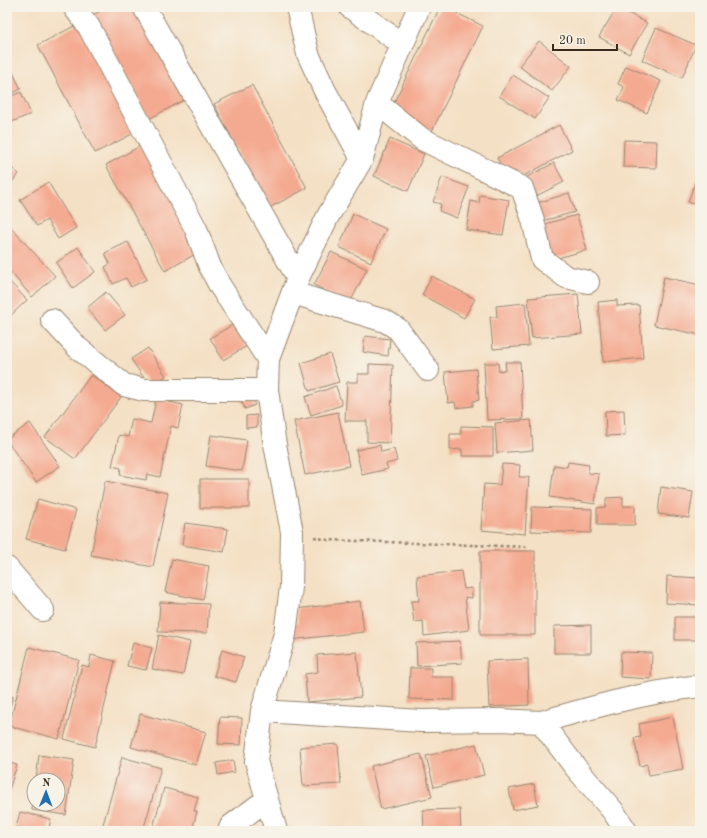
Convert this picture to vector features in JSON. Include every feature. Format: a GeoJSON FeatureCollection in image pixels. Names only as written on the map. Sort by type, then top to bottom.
{"type":"FeatureCollection","features":[{"type":"Feature","properties":{"kind":"street"},"geometry":{"type":"LineString","coordinates":[[74,7],[89,28],[196,229],[210,268],[220,286],[268,359]]}},
{"type":"Feature","properties":{"kind":"street"},"geometry":{"type":"LineString","coordinates":[[144,7],[296,285],[385,320],[398,329],[428,370]]}},
{"type":"Feature","properties":{"kind":"street"},"geometry":{"type":"LineString","coordinates":[[298,7],[308,54],[325,92],[362,160]]}},
{"type":"Feature","properties":{"kind":"street"},"geometry":{"type":"LineString","coordinates":[[350,7],[402,44]]}},
{"type":"Feature","properties":{"kind":"street"},"geometry":{"type":"LineString","coordinates":[[276,831],[256,761],[262,710],[285,634],[291,587],[292,532],[266,390],[268,359],[296,285],[328,216],[362,160],[377,103],[419,7]]}},
{"type":"Feature","properties":{"kind":"street"},"geometry":{"type":"LineString","coordinates":[[377,103],[422,139],[522,188],[534,220],[542,259],[566,277],[588,282]]}},
{"type":"Feature","properties":{"kind":"street"},"geometry":{"type":"LineString","coordinates":[[52,320],[78,348],[124,385],[144,390],[266,390]]}},
{"type":"Feature","properties":{"kind":"street"},"geometry":{"type":"LineString","coordinates":[[7,568],[43,610]]}},
{"type":"Feature","properties":{"kind":"street"},"geometry":{"type":"LineString","coordinates":[[262,710],[422,721],[500,720],[541,722],[582,710],[664,690],[700,686]]}},
{"type":"Feature","properties":{"kind":"street"},"geometry":{"type":"LineString","coordinates":[[541,722],[576,768],[612,811],[626,831]]}},
{"type":"Feature","properties":{"kind":"street"},"geometry":{"type":"LineString","coordinates":[[229,831],[231,826],[266,800]]}},
{"type":"Feature","properties":{"kind":"path"},"geometry":{"type":"LineString","coordinates":[[292,532],[328,540],[529,548]]}},
{"type":"Feature","properties":{"kind":"building"},"geometry":{"type":"Polygon","coordinates":[[[108,7],[137,7],[186,99],[149,119],[93,15],[108,7]]]}},
{"type":"Feature","properties":{"kind":"building"},"geometry":{"type":"Polygon","coordinates":[[[440,7],[444,7],[483,26],[432,131],[390,111],[440,7]]]}},
{"type":"Feature","properties":{"kind":"building"},"geometry":{"type":"Polygon","coordinates":[[[617,7],[647,23],[629,54],[599,37],[617,7]]]}},
{"type":"Feature","properties":{"kind":"building"},"geometry":{"type":"Polygon","coordinates":[[[80,23],[138,131],[95,153],[38,45],[80,23]]]}},
{"type":"Feature","properties":{"kind":"building"},"geometry":{"type":"Polygon","coordinates":[[[656,28],[696,45],[682,78],[642,60],[656,28]]]}},
{"type":"Feature","properties":{"kind":"building"},"geometry":{"type":"Polygon","coordinates":[[[539,41],[571,66],[552,91],[519,66],[539,41]]]}},
{"type":"Feature","properties":{"kind":"building"},"geometry":{"type":"Polygon","coordinates":[[[626,66],[661,81],[647,113],[618,100],[624,87],[618,84],[626,66]]]}},
{"type":"Feature","properties":{"kind":"building"},"geometry":{"type":"Polygon","coordinates":[[[11,69],[21,89],[7,96],[7,71],[11,69]]]}},
{"type":"Feature","properties":{"kind":"building"},"geometry":{"type":"Polygon","coordinates":[[[513,75],[549,98],[535,119],[499,96],[513,75]]]}},
{"type":"Feature","properties":{"kind":"building"},"geometry":{"type":"Polygon","coordinates":[[[252,85],[307,188],[269,208],[214,104],[252,85]]]}},
{"type":"Feature","properties":{"kind":"building"},"geometry":{"type":"Polygon","coordinates":[[[21,92],[31,114],[7,124],[7,98],[21,92]]]}},
{"type":"Feature","properties":{"kind":"building"},"geometry":{"type":"Polygon","coordinates":[[[559,125],[572,150],[520,178],[515,171],[507,176],[497,158],[559,125]]]}},
{"type":"Feature","properties":{"kind":"building"},"geometry":{"type":"Polygon","coordinates":[[[390,139],[424,154],[408,191],[374,176],[390,139]]]}},
{"type":"Feature","properties":{"kind":"building"},"geometry":{"type":"Polygon","coordinates":[[[624,140],[657,141],[656,168],[623,167],[624,140]]]}},
{"type":"Feature","properties":{"kind":"building"},"geometry":{"type":"Polygon","coordinates":[[[142,145],[201,251],[165,271],[106,165],[142,145]]]}},
{"type":"Feature","properties":{"kind":"building"},"geometry":{"type":"Polygon","coordinates":[[[554,163],[564,182],[532,198],[523,179],[554,163]]]}},
{"type":"Feature","properties":{"kind":"building"},"geometry":{"type":"Polygon","coordinates":[[[7,164],[19,174],[7,187],[7,164]]]}},
{"type":"Feature","properties":{"kind":"building"},"geometry":{"type":"Polygon","coordinates":[[[442,177],[469,187],[457,218],[439,211],[441,204],[433,202],[442,177]]]}},
{"type":"Feature","properties":{"kind":"building"},"geometry":{"type":"Polygon","coordinates":[[[696,180],[700,182],[700,206],[688,202],[696,180]]]}},
{"type":"Feature","properties":{"kind":"building"},"geometry":{"type":"Polygon","coordinates":[[[48,182],[76,228],[58,239],[47,220],[37,226],[20,200],[48,182]]]}},
{"type":"Feature","properties":{"kind":"building"},"geometry":{"type":"Polygon","coordinates":[[[569,193],[575,212],[542,221],[537,203],[569,193]]]}},
{"type":"Feature","properties":{"kind":"building"},"geometry":{"type":"Polygon","coordinates":[[[480,195],[509,200],[503,235],[466,230],[471,201],[479,203],[480,195]]]}},
{"type":"Feature","properties":{"kind":"building"},"geometry":{"type":"Polygon","coordinates":[[[353,214],[386,229],[371,262],[339,247],[353,214]]]}},
{"type":"Feature","properties":{"kind":"building"},"geometry":{"type":"Polygon","coordinates":[[[577,215],[587,250],[547,261],[538,226],[577,215]]]}},
{"type":"Feature","properties":{"kind":"building"},"geometry":{"type":"Polygon","coordinates":[[[7,223],[55,276],[32,297],[7,268],[7,223]]]}},
{"type":"Feature","properties":{"kind":"building"},"geometry":{"type":"Polygon","coordinates":[[[128,242],[147,279],[131,287],[126,278],[113,284],[105,267],[110,264],[105,253],[128,242]]]}},
{"type":"Feature","properties":{"kind":"building"},"geometry":{"type":"Polygon","coordinates":[[[78,247],[95,272],[73,288],[56,263],[78,247]]]}},
{"type":"Feature","properties":{"kind":"building"},"geometry":{"type":"Polygon","coordinates":[[[331,252],[367,269],[350,303],[314,285],[331,252]]]}},
{"type":"Feature","properties":{"kind":"building"},"geometry":{"type":"Polygon","coordinates":[[[432,276],[475,299],[464,318],[422,295],[432,276]]]}},
{"type":"Feature","properties":{"kind":"building"},"geometry":{"type":"Polygon","coordinates":[[[664,277],[700,285],[700,335],[654,325],[664,277]]]}},
{"type":"Feature","properties":{"kind":"building"},"geometry":{"type":"Polygon","coordinates":[[[7,279],[27,300],[7,319],[7,279]]]}},
{"type":"Feature","properties":{"kind":"building"},"geometry":{"type":"Polygon","coordinates":[[[106,292],[125,315],[105,330],[87,308],[106,292]]]}},
{"type":"Feature","properties":{"kind":"building"},"geometry":{"type":"Polygon","coordinates":[[[578,294],[582,334],[532,338],[528,298],[578,294]]]}},
{"type":"Feature","properties":{"kind":"building"},"geometry":{"type":"Polygon","coordinates":[[[617,300],[617,306],[639,305],[643,358],[603,362],[598,302],[617,300]]]}},
{"type":"Feature","properties":{"kind":"building"},"geometry":{"type":"Polygon","coordinates":[[[525,303],[529,346],[493,349],[490,317],[497,317],[496,306],[525,303]]]}},
{"type":"Feature","properties":{"kind":"building"},"geometry":{"type":"Polygon","coordinates":[[[234,324],[247,346],[223,360],[210,338],[234,324]]]}},
{"type":"Feature","properties":{"kind":"building"},"geometry":{"type":"Polygon","coordinates":[[[365,336],[390,339],[388,356],[363,352],[365,336]]]}},
{"type":"Feature","properties":{"kind":"building"},"geometry":{"type":"Polygon","coordinates":[[[148,348],[166,376],[150,387],[131,359],[148,348]]]}},
{"type":"Feature","properties":{"kind":"building"},"geometry":{"type":"Polygon","coordinates":[[[330,354],[339,382],[309,391],[301,363],[330,354]]]}},
{"type":"Feature","properties":{"kind":"building"},"geometry":{"type":"Polygon","coordinates":[[[505,362],[520,362],[523,419],[487,420],[484,363],[498,363],[499,371],[506,370],[505,362]]]}},
{"type":"Feature","properties":{"kind":"building"},"geometry":{"type":"Polygon","coordinates":[[[369,364],[393,365],[390,443],[367,442],[367,421],[345,421],[347,382],[358,382],[358,374],[369,374],[369,364]]]}},
{"type":"Feature","properties":{"kind":"building"},"geometry":{"type":"Polygon","coordinates":[[[476,369],[479,400],[473,401],[473,406],[456,408],[455,402],[448,403],[445,372],[476,369]]]}},
{"type":"Feature","properties":{"kind":"building"},"geometry":{"type":"Polygon","coordinates":[[[91,375],[121,397],[75,459],[45,437],[91,375]]]}},
{"type":"Feature","properties":{"kind":"building"},"geometry":{"type":"Polygon","coordinates":[[[336,386],[342,405],[311,415],[305,397],[336,386]]]}},
{"type":"Feature","properties":{"kind":"building"},"geometry":{"type":"Polygon","coordinates":[[[250,392],[255,405],[245,409],[239,396],[250,392]]]}},
{"type":"Feature","properties":{"kind":"building"},"geometry":{"type":"Polygon","coordinates":[[[156,399],[183,405],[178,428],[171,426],[160,477],[147,474],[146,480],[120,475],[121,468],[112,466],[119,435],[128,437],[132,419],[151,423],[156,399]]]}},
{"type":"Feature","properties":{"kind":"building"},"geometry":{"type":"Polygon","coordinates":[[[624,410],[625,435],[606,436],[605,411],[624,410]]]}},
{"type":"Feature","properties":{"kind":"building"},"geometry":{"type":"Polygon","coordinates":[[[338,412],[349,466],[305,475],[294,421],[338,412]]]}},
{"type":"Feature","properties":{"kind":"building"},"geometry":{"type":"Polygon","coordinates":[[[257,415],[257,427],[246,428],[246,416],[257,415]]]}},
{"type":"Feature","properties":{"kind":"building"},"geometry":{"type":"Polygon","coordinates":[[[531,420],[533,450],[497,453],[495,423],[531,420]]]}},
{"type":"Feature","properties":{"kind":"building"},"geometry":{"type":"Polygon","coordinates":[[[30,423],[60,466],[36,482],[7,441],[7,439],[30,423]]]}},
{"type":"Feature","properties":{"kind":"building"},"geometry":{"type":"Polygon","coordinates":[[[461,426],[493,427],[493,456],[462,456],[462,449],[450,450],[450,434],[461,434],[461,426]]]}},
{"type":"Feature","properties":{"kind":"building"},"geometry":{"type":"Polygon","coordinates":[[[211,435],[247,440],[242,471],[206,466],[211,435]]]}},
{"type":"Feature","properties":{"kind":"building"},"geometry":{"type":"Polygon","coordinates":[[[380,445],[381,452],[394,449],[397,461],[386,464],[388,469],[362,475],[356,450],[380,445]]]}},
{"type":"Feature","properties":{"kind":"building"},"geometry":{"type":"Polygon","coordinates":[[[568,462],[589,465],[588,473],[599,474],[595,504],[550,497],[554,465],[567,467],[568,462]]]}},
{"type":"Feature","properties":{"kind":"building"},"geometry":{"type":"Polygon","coordinates":[[[502,464],[520,465],[519,477],[529,477],[525,534],[481,530],[484,484],[500,485],[502,464]]]}},
{"type":"Feature","properties":{"kind":"building"},"geometry":{"type":"Polygon","coordinates":[[[200,479],[249,479],[249,508],[200,508],[200,479]]]}},
{"type":"Feature","properties":{"kind":"building"},"geometry":{"type":"Polygon","coordinates":[[[105,481],[168,493],[153,567],[91,555],[105,481]]]}},
{"type":"Feature","properties":{"kind":"building"},"geometry":{"type":"Polygon","coordinates":[[[661,487],[693,492],[689,518],[658,514],[661,487]]]}},
{"type":"Feature","properties":{"kind":"building"},"geometry":{"type":"Polygon","coordinates":[[[623,497],[623,506],[635,506],[635,525],[597,525],[597,508],[606,507],[606,498],[623,497]]]}},
{"type":"Feature","properties":{"kind":"building"},"geometry":{"type":"Polygon","coordinates":[[[38,499],[76,510],[65,549],[26,539],[38,499]]]}},
{"type":"Feature","properties":{"kind":"building"},"geometry":{"type":"Polygon","coordinates":[[[532,507],[592,509],[591,533],[531,531],[532,507]]]}},
{"type":"Feature","properties":{"kind":"building"},"geometry":{"type":"Polygon","coordinates":[[[185,523],[228,529],[224,552],[182,545],[185,523]]]}},
{"type":"Feature","properties":{"kind":"building"},"geometry":{"type":"Polygon","coordinates":[[[480,551],[535,551],[535,635],[480,635],[480,551]]]}},
{"type":"Feature","properties":{"kind":"building"},"geometry":{"type":"Polygon","coordinates":[[[172,559],[209,566],[203,600],[165,592],[172,559]]]}},
{"type":"Feature","properties":{"kind":"building"},"geometry":{"type":"Polygon","coordinates":[[[461,571],[464,589],[472,588],[472,598],[465,597],[469,630],[424,636],[423,621],[414,622],[411,601],[419,601],[417,576],[461,571]]]}},
{"type":"Feature","properties":{"kind":"building"},"geometry":{"type":"Polygon","coordinates":[[[667,576],[700,578],[700,605],[666,603],[667,576]]]}},
{"type":"Feature","properties":{"kind":"building"},"geometry":{"type":"Polygon","coordinates":[[[360,601],[364,632],[289,640],[287,624],[298,623],[296,609],[360,601]]]}},
{"type":"Feature","properties":{"kind":"building"},"geometry":{"type":"Polygon","coordinates":[[[160,602],[209,604],[207,633],[158,632],[160,602]]]}},
{"type":"Feature","properties":{"kind":"building"},"geometry":{"type":"Polygon","coordinates":[[[675,617],[700,617],[700,640],[675,640],[675,617]]]}},
{"type":"Feature","properties":{"kind":"building"},"geometry":{"type":"Polygon","coordinates":[[[591,625],[591,653],[554,653],[554,626],[591,625]]]}},
{"type":"Feature","properties":{"kind":"building"},"geometry":{"type":"Polygon","coordinates":[[[159,635],[190,642],[183,675],[152,669],[159,635]]]}},
{"type":"Feature","properties":{"kind":"building"},"geometry":{"type":"Polygon","coordinates":[[[460,641],[462,663],[417,666],[416,643],[460,641]]]}},
{"type":"Feature","properties":{"kind":"building"},"geometry":{"type":"Polygon","coordinates":[[[133,643],[152,648],[146,670],[127,666],[133,643]]]}},
{"type":"Feature","properties":{"kind":"building"},"geometry":{"type":"Polygon","coordinates":[[[29,647],[79,660],[59,739],[9,726],[29,647]]]}},
{"type":"Feature","properties":{"kind":"building"},"geometry":{"type":"Polygon","coordinates":[[[222,650],[244,657],[236,682],[214,676],[222,650]]]}},
{"type":"Feature","properties":{"kind":"building"},"geometry":{"type":"Polygon","coordinates":[[[357,652],[361,697],[307,702],[305,674],[318,672],[317,655],[357,652]]]}},
{"type":"Feature","properties":{"kind":"building"},"geometry":{"type":"Polygon","coordinates":[[[621,652],[652,653],[651,679],[620,677],[621,652]]]}},
{"type":"Feature","properties":{"kind":"building"},"geometry":{"type":"Polygon","coordinates":[[[91,655],[115,661],[95,747],[64,739],[82,665],[89,667],[91,655]]]}},
{"type":"Feature","properties":{"kind":"building"},"geometry":{"type":"Polygon","coordinates":[[[528,659],[529,705],[489,707],[487,661],[528,659]]]}},
{"type":"Feature","properties":{"kind":"building"},"geometry":{"type":"Polygon","coordinates":[[[410,668],[431,668],[431,677],[454,677],[454,700],[409,699],[410,668]]]}},
{"type":"Feature","properties":{"kind":"building"},"geometry":{"type":"Polygon","coordinates":[[[7,695],[13,697],[7,715],[7,695]]]}},
{"type":"Feature","properties":{"kind":"building"},"geometry":{"type":"Polygon","coordinates":[[[140,714],[206,732],[196,765],[131,747],[140,714]]]}},
{"type":"Feature","properties":{"kind":"building"},"geometry":{"type":"Polygon","coordinates":[[[220,717],[242,718],[241,745],[218,744],[220,717]]]}},
{"type":"Feature","properties":{"kind":"building"},"geometry":{"type":"Polygon","coordinates":[[[673,717],[683,769],[649,775],[647,764],[640,766],[634,738],[641,737],[639,724],[673,717]]]}},
{"type":"Feature","properties":{"kind":"building"},"geometry":{"type":"Polygon","coordinates":[[[338,744],[341,784],[303,786],[300,747],[338,744]]]}},
{"type":"Feature","properties":{"kind":"building"},"geometry":{"type":"Polygon","coordinates":[[[476,744],[484,775],[434,787],[426,756],[476,744]]]}},
{"type":"Feature","properties":{"kind":"building"},"geometry":{"type":"Polygon","coordinates":[[[421,754],[432,797],[381,809],[371,766],[421,754]]]}},
{"type":"Feature","properties":{"kind":"building"},"geometry":{"type":"Polygon","coordinates":[[[39,755],[74,760],[66,815],[46,812],[66,812],[66,772],[37,772],[39,755]]]}},
{"type":"Feature","properties":{"kind":"building"},"geometry":{"type":"Polygon","coordinates":[[[122,757],[161,768],[143,831],[113,831],[102,828],[122,757]]]}},
{"type":"Feature","properties":{"kind":"building"},"geometry":{"type":"Polygon","coordinates":[[[233,760],[235,772],[218,775],[216,763],[233,760]]]}},
{"type":"Feature","properties":{"kind":"building"},"geometry":{"type":"Polygon","coordinates":[[[7,762],[17,765],[9,790],[7,790],[7,762]]]}},
{"type":"Feature","properties":{"kind":"building"},"geometry":{"type":"Polygon","coordinates":[[[534,784],[538,805],[513,810],[509,789],[534,784]]]}},
{"type":"Feature","properties":{"kind":"building"},"geometry":{"type":"Polygon","coordinates":[[[164,788],[198,797],[194,811],[197,811],[192,831],[152,831],[164,788]]]}},
{"type":"Feature","properties":{"kind":"building"},"geometry":{"type":"Polygon","coordinates":[[[460,809],[461,831],[424,831],[423,810],[460,809]]]}},
{"type":"Feature","properties":{"kind":"building"},"geometry":{"type":"Polygon","coordinates":[[[20,812],[51,819],[48,831],[15,831],[20,812]]]}}]}
